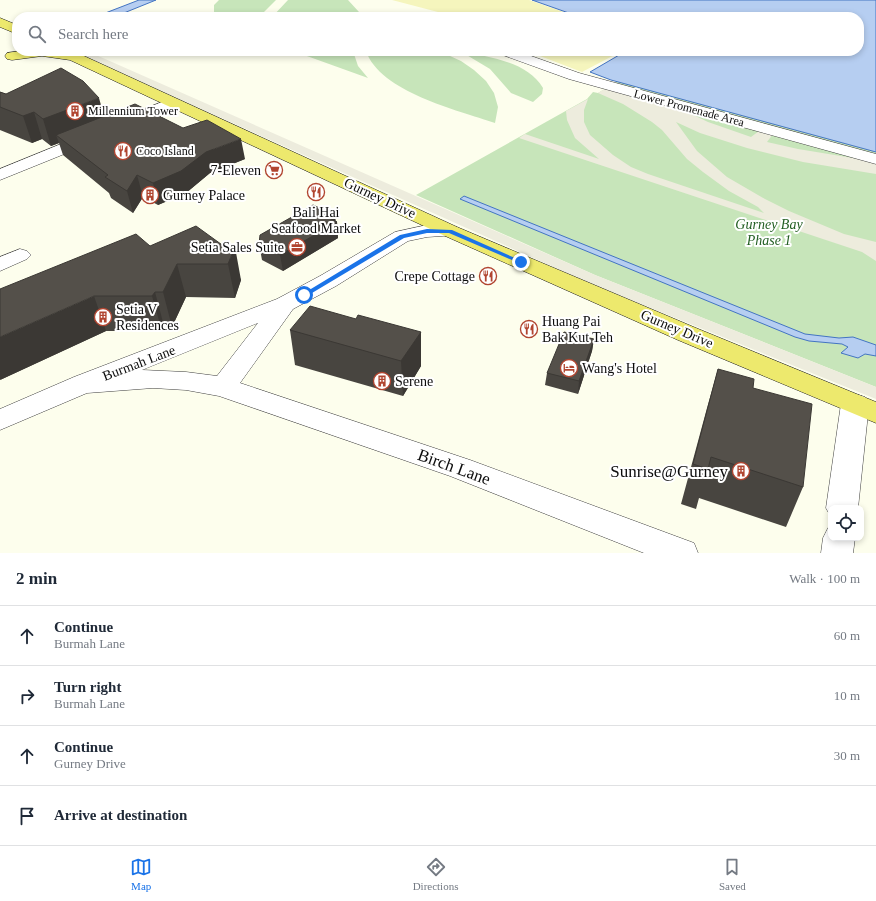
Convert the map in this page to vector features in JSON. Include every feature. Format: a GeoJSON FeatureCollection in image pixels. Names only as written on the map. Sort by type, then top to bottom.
{"type":"FeatureCollection","features":[{"type":"Feature","properties":{"kind":"main road"},"geometry":{"type":"LineString","coordinates":[[0,22],[12,28]]}},
{"type":"Feature","properties":{"kind":"main road","name":"Gurney Drive"},"geometry":{"type":"LineString","coordinates":[[73,56],[450,231],[687,334],[866,408]]}},
{"type":"Feature","properties":{"kind":"street","name":"Lower Promenade Area"},"geometry":{"type":"LineString","coordinates":[[519,56],[574,76],[876,159]]}},
{"type":"Feature","properties":{"kind":"street"},"geometry":{"type":"LineString","coordinates":[[0,175],[172,103]]}},
{"type":"Feature","properties":{"kind":"street","name":"Burmah Lane"},"geometry":{"type":"LineString","coordinates":[[0,420],[83,384],[285,304],[328,281],[402,236],[427,231],[450,231]]}},
{"type":"Feature","properties":{"kind":"street"},"geometry":{"type":"LineString","coordinates":[[0,265],[20,255]]}},
{"type":"Feature","properties":{"kind":"street"},"geometry":{"type":"LineString","coordinates":[[223,387],[285,304]]}},
{"type":"Feature","properties":{"kind":"street","name":"Birch Lane"},"geometry":{"type":"LineString","coordinates":[[83,384],[147,378],[198,381],[223,387],[460,468],[682,553]]}},
{"type":"Feature","properties":{"kind":"street"},"geometry":{"type":"LineString","coordinates":[[843,505],[866,408]]}},
{"type":"Feature","properties":{"kind":"street"},"geometry":{"type":"LineString","coordinates":[[837,553],[839,541]]}},
{"type":"Feature","properties":{"kind":"green space"},"geometry":{"type":"Polygon","coordinates":[[[219,0],[276,0],[264,12],[214,12],[214,5],[219,0]]]}},
{"type":"Feature","properties":{"kind":"green space"},"geometry":{"type":"Polygon","coordinates":[[[288,0],[348,0],[359,12],[277,12],[288,0]]]}},
{"type":"Feature","properties":{"kind":"green space"},"geometry":{"type":"Polygon","coordinates":[[[307,56],[355,56],[358,66],[368,78],[307,56]]]}},
{"type":"Feature","properties":{"kind":"green space"},"geometry":{"type":"Polygon","coordinates":[[[369,56],[450,56],[461,61],[486,81],[494,93],[498,107],[495,123],[422,98],[387,78],[374,65],[369,56]]]}},
{"type":"Feature","properties":{"kind":"green space"},"geometry":{"type":"Polygon","coordinates":[[[468,56],[484,56],[517,66],[536,79],[543,88],[542,94],[533,102],[511,93],[490,69],[468,56]]]}},
{"type":"Feature","properties":{"kind":"green space","name":"Gurney Bay Phase 1"},"geometry":{"type":"Polygon","coordinates":[[[618,81],[876,152],[876,387],[595,275],[416,195],[587,99],[593,92],[598,93],[618,81]]]}},
{"type":"Feature","properties":{"kind":"sand"},"geometry":{"type":"Polygon","coordinates":[[[392,0],[529,0],[564,12],[438,12],[392,0]]]}},
{"type":"Feature","properties":{"kind":"sand"},"geometry":{"type":"Polygon","coordinates":[[[540,56],[612,56],[582,72],[540,56]]]}},
{"type":"Feature","properties":{"kind":"shaded area"},"geometry":{"type":"Polygon","coordinates":[[[83,56],[98,56],[595,275],[876,387],[876,399],[589,283],[83,56]]]}},
{"type":"Feature","properties":{"kind":"shaded area"},"geometry":{"type":"Polygon","coordinates":[[[512,56],[528,56],[580,75],[876,156],[876,174],[803,162],[747,148],[700,133],[676,122],[697,151],[727,177],[789,211],[844,234],[876,242],[876,261],[862,252],[519,138],[525,134],[599,159],[575,138],[567,120],[566,111],[588,99],[584,110],[584,122],[590,135],[613,155],[631,167],[764,213],[758,207],[729,191],[687,159],[662,130],[652,122],[623,104],[598,93],[606,88],[572,78],[512,56]],[[683,110],[708,122],[751,137],[759,131],[683,110]],[[773,134],[767,142],[798,149],[865,160],[773,134]]]}},
{"type":"Feature","properties":{"kind":"water"},"geometry":{"type":"Polygon","coordinates":[[[139,0],[156,0],[126,12],[108,12],[139,0]]]}},
{"type":"Feature","properties":{"kind":"water"},"geometry":{"type":"Polygon","coordinates":[[[532,0],[876,0],[876,152],[611,80],[590,72],[617,56],[864,56],[864,12],[566,12],[532,0]]]}},
{"type":"Feature","properties":{"kind":"water"},"geometry":{"type":"Polygon","coordinates":[[[464,196],[805,334],[839,338],[853,337],[876,345],[876,356],[865,354],[858,358],[841,353],[848,347],[842,344],[809,341],[795,337],[460,199],[464,196]]]}},
{"type":"Feature","properties":{"kind":"building"},"geometry":{"type":"Polygon","coordinates":[[[61,68],[83,81],[99,98],[43,119],[34,112],[23,116],[0,107],[0,92],[6,94],[61,68]]]}},
{"type":"Feature","properties":{"kind":"building"},"geometry":{"type":"Polygon","coordinates":[[[135,104],[183,128],[207,120],[241,139],[206,152],[181,171],[153,183],[137,175],[127,191],[105,177],[108,175],[56,135],[135,104]]]}},
{"type":"Feature","properties":{"kind":"building"},"geometry":{"type":"Polygon","coordinates":[[[313,205],[335,215],[329,218],[337,222],[280,255],[259,244],[260,235],[313,205]]]}},
{"type":"Feature","properties":{"kind":"building"},"geometry":{"type":"Polygon","coordinates":[[[196,226],[225,247],[235,247],[228,264],[177,264],[163,292],[155,292],[152,296],[94,296],[0,337],[0,289],[136,234],[150,246],[196,226]]]}},
{"type":"Feature","properties":{"kind":"building"},"geometry":{"type":"Polygon","coordinates":[[[310,306],[356,319],[358,315],[421,332],[401,361],[290,330],[310,306]]]}},
{"type":"Feature","properties":{"kind":"building","name":"Wang's Hotel"},"geometry":{"type":"Polygon","coordinates":[[[564,332],[594,339],[579,381],[547,373],[564,332]]]}},
{"type":"Feature","properties":{"kind":"building"},"geometry":{"type":"Polygon","coordinates":[[[718,369],[754,379],[753,388],[812,404],[803,487],[711,457],[708,469],[693,464],[718,369]]]}},
{"type":"Feature","properties":{"kind":"place","name":"Millennium Tower"},"geometry":{"type":"Point","coordinates":[75,111]}},
{"type":"Feature","properties":{"kind":"place","name":"Coco Island"},"geometry":{"type":"Point","coordinates":[123,151]}},
{"type":"Feature","properties":{"kind":"place","name":"7-Eleven"},"geometry":{"type":"Point","coordinates":[274,170]}},
{"type":"Feature","properties":{"kind":"place","name":"Bali Hai Seafood Market"},"geometry":{"type":"Point","coordinates":[316,192]}},
{"type":"Feature","properties":{"kind":"place","name":"Gurney Palace"},"geometry":{"type":"Point","coordinates":[150,195]}},
{"type":"Feature","properties":{"kind":"place","name":"Setia Sales Suite"},"geometry":{"type":"Point","coordinates":[297,247]}},
{"type":"Feature","properties":{"kind":"place","name":"Crepe Cottage"},"geometry":{"type":"Point","coordinates":[488,276]}},
{"type":"Feature","properties":{"kind":"place","name":"Setia V Residences"},"geometry":{"type":"Point","coordinates":[103,317]}},
{"type":"Feature","properties":{"kind":"place","name":"Huang Pai Bak Kut Teh"},"geometry":{"type":"Point","coordinates":[529,329]}},
{"type":"Feature","properties":{"kind":"place","name":"Wang's Hotel"},"geometry":{"type":"Point","coordinates":[569,368]}},
{"type":"Feature","properties":{"kind":"place","name":"Serene"},"geometry":{"type":"Point","coordinates":[382,381]}},
{"type":"Feature","properties":{"kind":"place","name":"Sunrise@Gurney"},"geometry":{"type":"Point","coordinates":[741,471]}},
{"type":"Feature","properties":{"kind":"route"},"geometry":{"type":"LineString","coordinates":[[304,295],[402,236],[427,231],[450,231],[521,262]]}}]}
